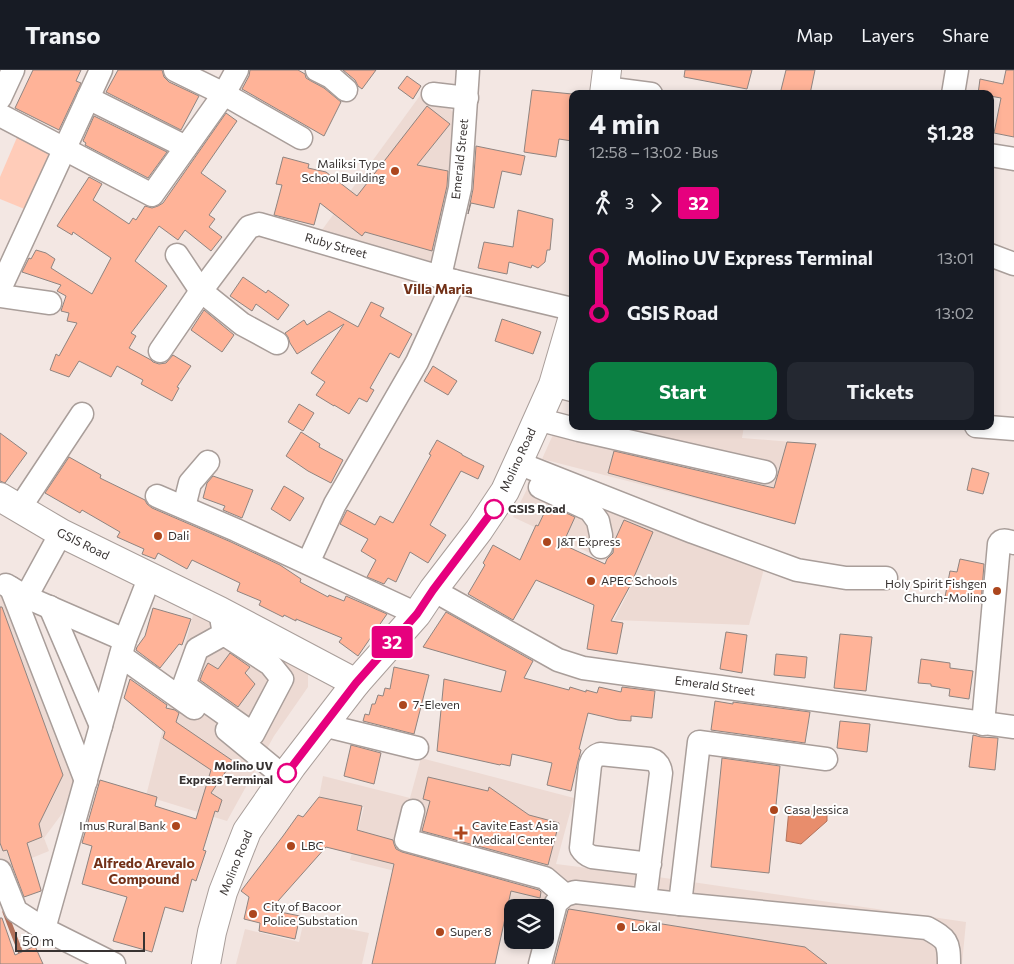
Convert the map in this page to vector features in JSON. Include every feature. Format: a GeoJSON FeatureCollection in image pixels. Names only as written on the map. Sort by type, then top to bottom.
{"type":"FeatureCollection","features":[{"type":"Feature","properties":{"kind":"main road","name":"Molino Road"},"geometry":{"type":"LineString","coordinates":[[206,964],[212,932],[223,892],[248,831],[323,725],[356,683],[417,614],[496,506],[505,491],[537,419],[562,387],[569,343]]}},
{"type":"Feature","properties":{"kind":"main road","name":"GSIS Road"},"geometry":{"type":"LineString","coordinates":[[10,503],[61,534],[150,576],[222,622],[356,683]]}},
{"type":"Feature","properties":{"kind":"street"},"geometry":{"type":"LineString","coordinates":[[0,98],[13,70]]}},
{"type":"Feature","properties":{"kind":"street"},"geometry":{"type":"LineString","coordinates":[[0,290],[101,70]]}},
{"type":"Feature","properties":{"kind":"street"},"geometry":{"type":"LineString","coordinates":[[175,70],[224,94],[301,138]]}},
{"type":"Feature","properties":{"kind":"street"},"geometry":{"type":"LineString","coordinates":[[0,115],[152,195],[224,94],[237,70]]}},
{"type":"Feature","properties":{"kind":"street","name":"Emerald Street"},"geometry":{"type":"LineString","coordinates":[[308,563],[335,504],[417,362],[447,279],[460,188],[468,70]]}},
{"type":"Feature","properties":{"kind":"street"},"geometry":{"type":"LineString","coordinates":[[954,90],[957,70]]}},
{"type":"Feature","properties":{"kind":"street"},"geometry":{"type":"LineString","coordinates":[[605,84],[633,90]]}},
{"type":"Feature","properties":{"kind":"street"},"geometry":{"type":"LineString","coordinates":[[433,94],[467,98]]}},
{"type":"Feature","properties":{"kind":"street"},"geometry":{"type":"LineString","coordinates":[[88,98],[186,147]]}},
{"type":"Feature","properties":{"kind":"street"},"geometry":{"type":"LineString","coordinates":[[994,156],[1014,160]]}},
{"type":"Feature","properties":{"kind":"street","name":"Ruby Street"},"geometry":{"type":"LineString","coordinates":[[160,351],[201,291],[249,227],[259,224],[447,279],[569,323]]}},
{"type":"Feature","properties":{"kind":"street"},"geometry":{"type":"LineString","coordinates":[[177,255],[201,291],[242,324],[277,343]]}},
{"type":"Feature","properties":{"kind":"street"},"geometry":{"type":"LineString","coordinates":[[994,256],[1014,264]]}},
{"type":"Feature","properties":{"kind":"street"},"geometry":{"type":"LineString","coordinates":[[0,296],[50,303]]}},
{"type":"Feature","properties":{"kind":"street"},"geometry":{"type":"LineString","coordinates":[[10,503],[82,414]]}},
{"type":"Feature","properties":{"kind":"street"},"geometry":{"type":"LineString","coordinates":[[537,419],[569,427]]}},
{"type":"Feature","properties":{"kind":"street"},"geometry":{"type":"LineString","coordinates":[[994,427],[1014,429]]}},
{"type":"Feature","properties":{"kind":"street"},"geometry":{"type":"LineString","coordinates":[[579,430],[766,472]]}},
{"type":"Feature","properties":{"kind":"street"},"geometry":{"type":"LineString","coordinates":[[184,507],[190,483],[208,462]]}},
{"type":"Feature","properties":{"kind":"street"},"geometry":{"type":"LineString","coordinates":[[515,469],[560,496],[590,510],[598,521],[601,547]]}},
{"type":"Feature","properties":{"kind":"street"},"geometry":{"type":"LineString","coordinates":[[515,469],[797,570],[846,578],[886,578]]}},
{"type":"Feature","properties":{"kind":"street"},"geometry":{"type":"LineString","coordinates":[[156,496],[308,563],[417,614]]}},
{"type":"Feature","properties":{"kind":"street"},"geometry":{"type":"LineString","coordinates":[[12,588],[61,534]]}},
{"type":"Feature","properties":{"kind":"street"},"geometry":{"type":"LineString","coordinates":[[983,724],[999,544],[1003,540],[1014,543]]}},
{"type":"Feature","properties":{"kind":"street"},"geometry":{"type":"LineString","coordinates":[[44,929],[123,648],[150,576]]}},
{"type":"Feature","properties":{"kind":"street"},"geometry":{"type":"LineString","coordinates":[[12,588],[123,648],[231,733],[284,778]]}},
{"type":"Feature","properties":{"kind":"street"},"geometry":{"type":"LineString","coordinates":[[12,588],[86,781]]}},
{"type":"Feature","properties":{"kind":"street","name":"Emerald Street"},"geometry":{"type":"LineString","coordinates":[[433,590],[558,660],[583,668],[1014,727]]}},
{"type":"Feature","properties":{"kind":"street"},"geometry":{"type":"LineString","coordinates":[[50,607],[101,726]]}},
{"type":"Feature","properties":{"kind":"street"},"geometry":{"type":"LineString","coordinates":[[222,622],[270,664],[282,679],[253,734],[184,685],[197,649],[222,622]]}},
{"type":"Feature","properties":{"kind":"street"},"geometry":{"type":"LineString","coordinates":[[323,725],[417,748]]}},
{"type":"Feature","properties":{"kind":"street"},"geometry":{"type":"LineString","coordinates":[[680,904],[699,742],[826,759]]}},
{"type":"Feature","properties":{"kind":"street"},"geometry":{"type":"LineString","coordinates":[[646,900],[661,773],[660,768],[650,758],[600,754],[592,760],[590,765],[581,848],[587,856],[650,864]]}},
{"type":"Feature","properties":{"kind":"street"},"geometry":{"type":"LineString","coordinates":[[413,811],[406,840],[545,878],[564,895]]}},
{"type":"Feature","properties":{"kind":"street"},"geometry":{"type":"LineString","coordinates":[[0,871],[16,911],[44,929],[114,964]]}},
{"type":"Feature","properties":{"kind":"street"},"geometry":{"type":"LineString","coordinates":[[540,964],[556,903],[564,895],[575,892],[927,928],[943,937],[949,950],[948,964]]}},
{"type":"Feature","properties":{"kind":"shaded area"},"geometry":{"type":"Polygon","coordinates":[[[427,86],[460,119],[454,184],[433,262],[322,230],[427,86]]]}},
{"type":"Feature","properties":{"kind":"shaded area"},"geometry":{"type":"Polygon","coordinates":[[[18,135],[53,150],[27,210],[0,199],[0,177],[18,135]]]}},
{"type":"Feature","properties":{"kind":"shaded area"},"geometry":{"type":"Polygon","coordinates":[[[561,417],[569,417],[569,430],[743,430],[742,438],[816,444],[795,524],[542,459],[561,417]]]}},
{"type":"Feature","properties":{"kind":"shaded area"},"geometry":{"type":"Polygon","coordinates":[[[535,473],[765,565],[749,625],[614,620],[637,575],[513,517],[535,473]]]}},
{"type":"Feature","properties":{"kind":"shaded area"},"geometry":{"type":"Polygon","coordinates":[[[0,581],[86,781],[44,838],[49,851],[0,871],[0,581]]]}},
{"type":"Feature","properties":{"kind":"shaded area"},"geometry":{"type":"Polygon","coordinates":[[[196,604],[308,673],[308,687],[274,736],[227,821],[146,796],[196,604]]]}},
{"type":"Feature","properties":{"kind":"shaded area"},"geometry":{"type":"Polygon","coordinates":[[[421,758],[574,798],[556,864],[966,922],[962,964],[528,964],[532,949],[554,949],[554,899],[510,899],[350,860],[364,807],[319,797],[323,776],[410,798],[421,758]]]}},
{"type":"Feature","properties":{"kind":"shaded area"},"geometry":{"type":"Polygon","coordinates":[[[789,809],[827,812],[827,821],[801,844],[786,841],[789,809]]]}},
{"type":"Feature","properties":{"kind":"shaded area"},"geometry":{"type":"Polygon","coordinates":[[[304,920],[369,933],[362,964],[236,964],[245,929],[299,942],[304,920]]]}},
{"type":"Feature","properties":{"kind":"building"},"geometry":{"type":"Polygon","coordinates":[[[33,70],[81,70],[76,81],[81,83],[59,130],[15,108],[33,70]]]}},
{"type":"Feature","properties":{"kind":"building"},"geometry":{"type":"Polygon","coordinates":[[[118,70],[162,70],[164,77],[169,82],[199,96],[181,130],[106,92],[118,70]]]}},
{"type":"Feature","properties":{"kind":"building"},"geometry":{"type":"Polygon","coordinates":[[[250,70],[298,70],[305,74],[306,78],[324,88],[341,102],[324,136],[242,89],[250,70]]]}},
{"type":"Feature","properties":{"kind":"building"},"geometry":{"type":"Polygon","coordinates":[[[343,70],[376,70],[362,89],[343,70]]]}},
{"type":"Feature","properties":{"kind":"building"},"geometry":{"type":"Polygon","coordinates":[[[685,70],[752,70],[747,89],[684,77],[685,70]]]}},
{"type":"Feature","properties":{"kind":"building"},"geometry":{"type":"Polygon","coordinates":[[[786,70],[815,70],[811,90],[781,90],[786,70]]]}},
{"type":"Feature","properties":{"kind":"building"},"geometry":{"type":"Polygon","coordinates":[[[1006,70],[1014,70],[1014,137],[994,133],[1001,98],[994,97],[994,90],[979,90],[980,79],[1003,84],[1006,70]]]}},
{"type":"Feature","properties":{"kind":"building"},"geometry":{"type":"Polygon","coordinates":[[[407,76],[421,86],[413,99],[398,88],[407,76]]]}},
{"type":"Feature","properties":{"kind":"building"},"geometry":{"type":"Polygon","coordinates":[[[532,90],[569,94],[569,141],[559,139],[556,157],[524,152],[532,90]]]}},
{"type":"Feature","properties":{"kind":"building"},"geometry":{"type":"Polygon","coordinates":[[[427,106],[450,124],[417,165],[448,171],[447,186],[432,251],[365,232],[362,236],[320,203],[314,225],[274,215],[282,185],[276,184],[283,157],[309,164],[308,168],[326,172],[357,196],[427,106]]]}},
{"type":"Feature","properties":{"kind":"building"},"geometry":{"type":"Polygon","coordinates":[[[226,113],[237,121],[201,173],[226,191],[209,215],[215,219],[209,227],[222,237],[211,251],[185,230],[178,240],[159,226],[135,261],[167,286],[131,333],[136,336],[129,348],[159,364],[166,363],[173,355],[191,366],[177,387],[179,388],[172,401],[141,384],[143,380],[117,366],[111,377],[79,361],[69,377],[50,370],[56,354],[59,356],[77,323],[67,321],[69,313],[61,311],[66,296],[57,291],[61,285],[22,272],[29,258],[31,259],[36,250],[46,253],[55,259],[51,268],[92,294],[111,258],[73,232],[72,235],[57,226],[89,177],[102,184],[93,200],[129,224],[133,218],[136,220],[145,206],[152,208],[163,203],[226,113]]]}},
{"type":"Feature","properties":{"kind":"building"},"geometry":{"type":"Polygon","coordinates":[[[94,116],[167,152],[148,178],[85,145],[86,143],[83,141],[94,116]]]}},
{"type":"Feature","properties":{"kind":"building"},"geometry":{"type":"Polygon","coordinates":[[[476,146],[525,156],[521,175],[502,171],[494,208],[471,203],[468,214],[473,189],[476,146]]]}},
{"type":"Feature","properties":{"kind":"building"},"geometry":{"type":"Polygon","coordinates":[[[518,210],[553,219],[550,250],[547,250],[545,262],[538,268],[532,265],[531,268],[509,262],[507,274],[478,268],[484,242],[513,247],[518,210]]]}},
{"type":"Feature","properties":{"kind":"building"},"geometry":{"type":"Polygon","coordinates":[[[243,277],[266,293],[268,290],[289,305],[278,320],[256,304],[252,311],[230,296],[243,277]]]}},
{"type":"Feature","properties":{"kind":"building"},"geometry":{"type":"Polygon","coordinates":[[[371,302],[384,308],[380,316],[412,334],[399,358],[390,353],[370,388],[374,390],[367,402],[359,398],[349,414],[316,395],[325,382],[311,373],[344,324],[297,354],[285,333],[304,320],[307,325],[329,311],[358,327],[371,302]]]}},
{"type":"Feature","properties":{"kind":"building"},"geometry":{"type":"Polygon","coordinates":[[[204,310],[234,335],[222,352],[191,330],[204,310]]]}},
{"type":"Feature","properties":{"kind":"building"},"geometry":{"type":"Polygon","coordinates":[[[502,319],[541,332],[533,354],[495,341],[502,319]]]}},
{"type":"Feature","properties":{"kind":"building"},"geometry":{"type":"Polygon","coordinates":[[[433,366],[457,381],[448,395],[424,381],[433,366]]]}},
{"type":"Feature","properties":{"kind":"building"},"geometry":{"type":"Polygon","coordinates":[[[299,404],[314,413],[303,431],[288,422],[299,404]]]}},
{"type":"Feature","properties":{"kind":"building"},"geometry":{"type":"Polygon","coordinates":[[[301,432],[320,444],[319,447],[343,460],[331,483],[308,471],[286,456],[301,432]]]}},
{"type":"Feature","properties":{"kind":"building"},"geometry":{"type":"Polygon","coordinates":[[[0,433],[27,453],[5,483],[0,481],[0,433]]]}},
{"type":"Feature","properties":{"kind":"building"},"geometry":{"type":"Polygon","coordinates":[[[437,440],[484,466],[478,479],[461,471],[430,525],[446,535],[428,563],[410,552],[396,582],[388,578],[384,584],[367,577],[376,560],[361,551],[368,539],[340,524],[347,510],[375,525],[380,516],[393,523],[431,455],[429,454],[437,440]]]}},
{"type":"Feature","properties":{"kind":"building"},"geometry":{"type":"Polygon","coordinates":[[[787,442],[816,444],[795,524],[608,473],[614,451],[774,488],[787,442]]]}},
{"type":"Feature","properties":{"kind":"building"},"geometry":{"type":"Polygon","coordinates":[[[69,457],[101,475],[100,478],[145,500],[152,508],[280,565],[301,579],[300,582],[328,597],[329,595],[344,601],[346,596],[387,614],[358,656],[339,642],[342,638],[296,619],[296,621],[284,615],[283,617],[259,605],[261,601],[237,591],[240,583],[192,560],[187,569],[158,553],[155,559],[142,554],[144,549],[117,537],[120,532],[82,510],[80,513],[45,493],[69,457]]]}},
{"type":"Feature","properties":{"kind":"building"},"geometry":{"type":"Polygon","coordinates":[[[972,468],[989,473],[983,494],[967,490],[972,468]]]}},
{"type":"Feature","properties":{"kind":"building"},"geometry":{"type":"Polygon","coordinates":[[[213,476],[253,490],[242,518],[223,510],[225,506],[203,498],[207,483],[213,476]]]}},
{"type":"Feature","properties":{"kind":"building"},"geometry":{"type":"Polygon","coordinates":[[[284,486],[304,498],[290,521],[271,509],[284,486]]]}},
{"type":"Feature","properties":{"kind":"building"},"geometry":{"type":"Polygon","coordinates":[[[548,505],[575,517],[564,545],[605,564],[613,553],[614,542],[624,520],[653,532],[631,584],[611,621],[623,623],[617,654],[587,649],[594,605],[536,580],[513,620],[468,594],[485,565],[483,563],[493,545],[520,560],[536,525],[538,526],[548,505]]]}},
{"type":"Feature","properties":{"kind":"building"},"geometry":{"type":"Polygon","coordinates":[[[960,559],[984,564],[981,603],[945,597],[950,571],[957,572],[960,559]]]}},
{"type":"Feature","properties":{"kind":"building"},"geometry":{"type":"Polygon","coordinates":[[[0,607],[2,607],[63,775],[39,824],[42,837],[27,843],[41,891],[24,897],[7,850],[3,851],[0,843],[0,607]]]}},
{"type":"Feature","properties":{"kind":"building"},"geometry":{"type":"Polygon","coordinates":[[[153,608],[191,619],[182,645],[179,644],[160,668],[136,650],[145,636],[153,608]]]}},
{"type":"Feature","properties":{"kind":"building"},"geometry":{"type":"Polygon","coordinates":[[[446,612],[533,661],[524,678],[569,690],[570,687],[586,692],[586,690],[597,693],[599,687],[621,692],[622,687],[655,691],[652,718],[631,716],[631,721],[618,720],[588,713],[571,791],[547,785],[552,763],[512,754],[510,766],[500,765],[437,751],[444,679],[501,692],[506,671],[423,647],[446,612]]]}},
{"type":"Feature","properties":{"kind":"building"},"geometry":{"type":"Polygon","coordinates":[[[726,632],[747,635],[742,673],[720,669],[726,632]]]}},
{"type":"Feature","properties":{"kind":"building"},"geometry":{"type":"Polygon","coordinates":[[[840,634],[872,637],[866,691],[834,688],[840,634]]]}},
{"type":"Feature","properties":{"kind":"building"},"geometry":{"type":"Polygon","coordinates":[[[230,653],[250,667],[245,673],[255,684],[238,707],[200,680],[208,663],[218,669],[230,653]]]}},
{"type":"Feature","properties":{"kind":"building"},"geometry":{"type":"Polygon","coordinates":[[[776,654],[807,657],[805,678],[774,675],[776,654]]]}},
{"type":"Feature","properties":{"kind":"building"},"geometry":{"type":"Polygon","coordinates":[[[921,659],[950,663],[950,668],[973,671],[969,699],[949,696],[950,689],[918,683],[921,659]]]}},
{"type":"Feature","properties":{"kind":"building"},"geometry":{"type":"Polygon","coordinates":[[[394,667],[429,675],[414,734],[363,721],[365,714],[369,715],[372,704],[375,704],[378,695],[383,696],[385,688],[390,689],[394,667]]]}},
{"type":"Feature","properties":{"kind":"building"},"geometry":{"type":"Polygon","coordinates":[[[130,679],[167,705],[166,708],[179,713],[176,722],[233,761],[211,793],[222,800],[218,812],[215,811],[203,850],[206,851],[196,881],[192,879],[183,912],[165,907],[152,952],[113,941],[127,897],[82,884],[92,846],[82,843],[100,780],[157,797],[155,806],[196,819],[211,770],[163,738],[165,732],[124,698],[130,679]]]}},
{"type":"Feature","properties":{"kind":"building"},"geometry":{"type":"Polygon","coordinates":[[[715,701],[810,712],[805,743],[711,730],[715,701]]]}},
{"type":"Feature","properties":{"kind":"building"},"geometry":{"type":"Polygon","coordinates":[[[840,721],[870,724],[867,752],[837,748],[840,721]]]}},
{"type":"Feature","properties":{"kind":"building"},"geometry":{"type":"Polygon","coordinates":[[[973,735],[998,738],[995,770],[969,767],[973,735]]]}},
{"type":"Feature","properties":{"kind":"building"},"geometry":{"type":"Polygon","coordinates":[[[351,745],[381,753],[374,784],[344,776],[351,745]]]}},
{"type":"Feature","properties":{"kind":"building"},"geometry":{"type":"Polygon","coordinates":[[[722,758],[780,766],[769,873],[711,867],[722,758]]]}},
{"type":"Feature","properties":{"kind":"building"},"geometry":{"type":"Polygon","coordinates":[[[428,777],[488,791],[489,787],[529,815],[559,823],[548,865],[422,831],[430,801],[423,799],[428,777]]]}},
{"type":"Feature","properties":{"kind":"building"},"geometry":{"type":"Polygon","coordinates":[[[319,797],[362,806],[357,830],[393,840],[396,849],[402,852],[539,890],[541,892],[540,898],[511,891],[509,899],[504,899],[504,923],[495,964],[372,964],[394,864],[326,847],[270,910],[300,916],[295,939],[259,931],[260,923],[244,919],[249,897],[241,891],[298,815],[303,817],[319,797]]]}},
{"type":"Feature","properties":{"kind":"building","name":"Lokal"},"geometry":{"type":"Polygon","coordinates":[[[569,909],[805,947],[827,964],[554,964],[569,909]]]}},
{"type":"Feature","properties":{"kind":"building"},"geometry":{"type":"Polygon","coordinates":[[[0,918],[2,918],[15,955],[35,946],[43,964],[0,964],[0,918]]]}},
{"type":"Feature","properties":{"kind":"waterway"},"geometry":{"type":"LineString","coordinates":[[5,912],[25,964]]}},
{"type":"Feature","properties":{"kind":"bus line","name":"32"},"geometry":{"type":"LineString","coordinates":[[287,773],[356,683],[417,614],[494,509]]}},
{"type":"Feature","properties":{"kind":"place","name":"Maliksi Type School Building"},"geometry":{"type":"Point","coordinates":[395,171]}},
{"type":"Feature","properties":{"kind":"place","name":"GSIS Road"},"geometry":{"type":"Point","coordinates":[494,509]}},
{"type":"Feature","properties":{"kind":"place","name":"Dali"},"geometry":{"type":"Point","coordinates":[158,536]}},
{"type":"Feature","properties":{"kind":"place","name":"J&T Express"},"geometry":{"type":"Point","coordinates":[547,542]}},
{"type":"Feature","properties":{"kind":"place","name":"APEC Schools"},"geometry":{"type":"Point","coordinates":[591,581]}},
{"type":"Feature","properties":{"kind":"place","name":"Holy Spirit Fishgen Church-Molino"},"geometry":{"type":"Point","coordinates":[997,591]}},
{"type":"Feature","properties":{"kind":"place","name":"7-Eleven"},"geometry":{"type":"Point","coordinates":[403,705]}},
{"type":"Feature","properties":{"kind":"place","name":"Molino UV Express Terminal"},"geometry":{"type":"Point","coordinates":[287,773]}},
{"type":"Feature","properties":{"kind":"place","name":"Casa Jessica"},"geometry":{"type":"Point","coordinates":[774,810]}},
{"type":"Feature","properties":{"kind":"place","name":"Imus Rural Bank"},"geometry":{"type":"Point","coordinates":[176,826]}},
{"type":"Feature","properties":{"kind":"place","name":"Cavite East Asia Medical Center"},"geometry":{"type":"Point","coordinates":[461,833]}},
{"type":"Feature","properties":{"kind":"place","name":"LBC"},"geometry":{"type":"Point","coordinates":[291,846]}},
{"type":"Feature","properties":{"kind":"place","name":"City of Bacoor Police Substation"},"geometry":{"type":"Point","coordinates":[253,914]}},
{"type":"Feature","properties":{"kind":"place","name":"Lokal"},"geometry":{"type":"Point","coordinates":[621,927]}},
{"type":"Feature","properties":{"kind":"place","name":"Super 8"},"geometry":{"type":"Point","coordinates":[440,932]}},
{"type":"Feature","properties":{"kind":"district","name":"Villa Maria"},"geometry":{"type":"Point","coordinates":[438,289]}},
{"type":"Feature","properties":{"kind":"district","name":"Alfredo Arevalo Compound"},"geometry":{"type":"Point","coordinates":[144,872]}}]}
